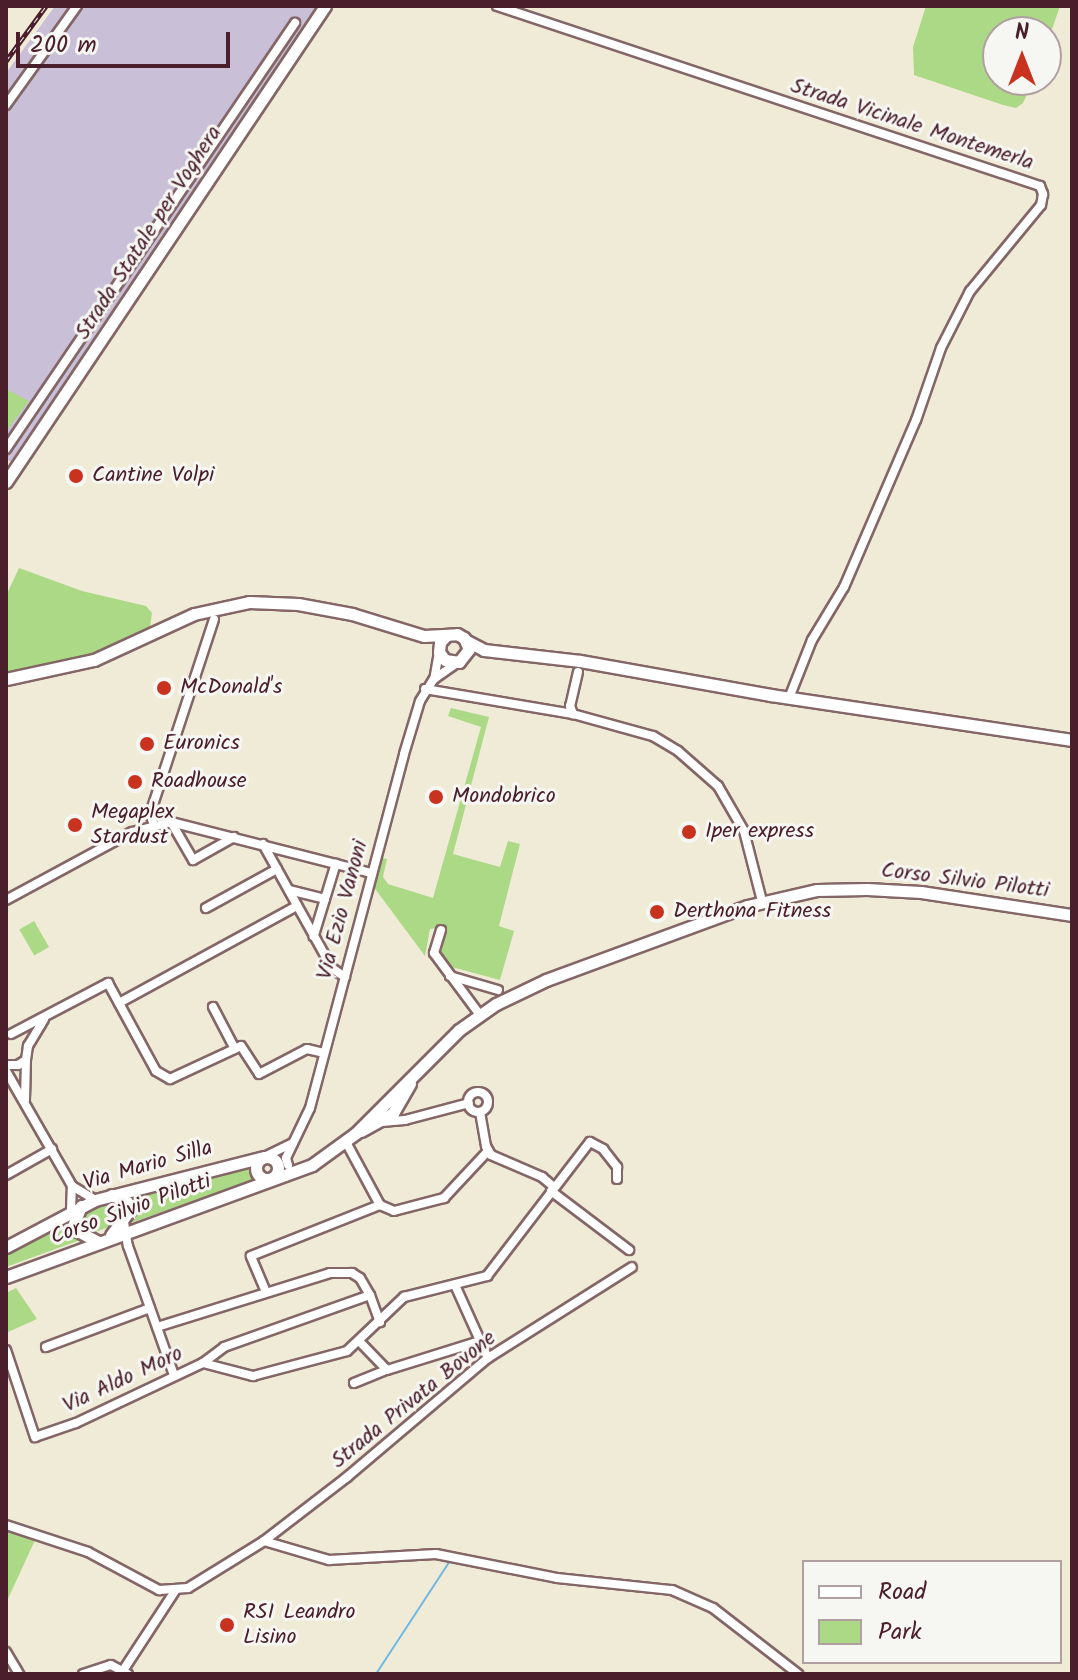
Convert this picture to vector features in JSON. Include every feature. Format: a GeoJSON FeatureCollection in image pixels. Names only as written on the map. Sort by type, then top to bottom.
{"type":"FeatureCollection","features":[{"type":"Feature","properties":{"kind":"main road","name":"Strada Statale per Voghera"},"geometry":{"type":"LineString","coordinates":[[6,482],[325,6]]}},
{"type":"Feature","properties":{"kind":"main road"},"geometry":{"type":"LineString","coordinates":[[6,679],[94,660],[194,614],[249,602],[298,604],[352,614],[415,634],[457,634],[484,650],[580,661],[789,698],[1072,740]]}},
{"type":"Feature","properties":{"kind":"main road"},"geometry":{"type":"LineString","coordinates":[[415,634],[445,660],[461,661],[503,653]]}},
{"type":"Feature","properties":{"kind":"main road"},"geometry":{"type":"LineString","coordinates":[[439,652],[440,642],[447,635]]}},
{"type":"Feature","properties":{"kind":"main road"},"geometry":{"type":"LineString","coordinates":[[461,661],[469,649],[467,641]]}},
{"type":"Feature","properties":{"kind":"main road","name":"Corso Silvio Pilotti"},"geometry":{"type":"LineString","coordinates":[[124,1228],[269,1178],[289,1176],[312,1165],[387,1111],[419,1069],[480,1015],[546,980],[762,901],[817,890],[867,889],[921,892],[1072,915]]}},
{"type":"Feature","properties":{"kind":"main road"},"geometry":{"type":"LineString","coordinates":[[269,1158],[277,1172],[263,1178],[256,1171],[258,1161],[269,1158],[288,1165],[312,1165]]}},
{"type":"Feature","properties":{"kind":"main road","name":"Via Mario Silla"},"geometry":{"type":"LineString","coordinates":[[6,1247],[95,1200],[269,1158]]}},
{"type":"Feature","properties":{"kind":"main road"},"geometry":{"type":"LineString","coordinates":[[76,1209],[72,1228],[102,1240],[124,1228],[129,1206],[110,1195]]}},
{"type":"Feature","properties":{"kind":"main road","name":"Corso Silvio Pilotti"},"geometry":{"type":"LineString","coordinates":[[6,1277],[102,1240]]}},
{"type":"Feature","properties":{"kind":"street"},"geometry":{"type":"LineString","coordinates":[[6,105],[77,6]]}},
{"type":"Feature","properties":{"kind":"street","name":"Strada Vicinale Montemerla"},"geometry":{"type":"LineString","coordinates":[[497,6],[1040,186],[1041,205],[970,291],[941,348],[910,434],[844,587],[812,640],[789,698]]}},
{"type":"Feature","properties":{"kind":"street"},"geometry":{"type":"LineString","coordinates":[[6,449],[295,23]]}},
{"type":"Feature","properties":{"kind":"street"},"geometry":{"type":"LineString","coordinates":[[262,74],[274,82]]}},
{"type":"Feature","properties":{"kind":"street"},"geometry":{"type":"LineString","coordinates":[[72,353],[88,363]]}},
{"type":"Feature","properties":{"kind":"street"},"geometry":{"type":"LineString","coordinates":[[154,825],[150,814],[214,619]]}},
{"type":"Feature","properties":{"kind":"street"},"geometry":{"type":"LineString","coordinates":[[434,679],[439,652]]}},
{"type":"Feature","properties":{"kind":"street","name":"Via Ezio Vanoni"},"geometry":{"type":"LineString","coordinates":[[288,1165],[286,1158],[310,1108],[371,873],[425,689],[461,661]]}},
{"type":"Feature","properties":{"kind":"street"},"geometry":{"type":"LineString","coordinates":[[573,714],[570,706],[578,672]]}},
{"type":"Feature","properties":{"kind":"street"},"geometry":{"type":"LineString","coordinates":[[425,689],[573,714],[653,736],[678,751],[718,786],[744,831],[762,901]]}},
{"type":"Feature","properties":{"kind":"street"},"geometry":{"type":"LineString","coordinates":[[171,822],[193,860],[234,837]]}},
{"type":"Feature","properties":{"kind":"street"},"geometry":{"type":"LineString","coordinates":[[6,900],[83,856],[154,825],[171,822],[371,873]]}},
{"type":"Feature","properties":{"kind":"street"},"geometry":{"type":"LineString","coordinates":[[263,844],[332,968],[345,977]]}},
{"type":"Feature","properties":{"kind":"street"},"geometry":{"type":"LineString","coordinates":[[314,936],[336,864]]}},
{"type":"Feature","properties":{"kind":"street"},"geometry":{"type":"LineString","coordinates":[[206,908],[277,869]]}},
{"type":"Feature","properties":{"kind":"street"},"geometry":{"type":"LineString","coordinates":[[289,890],[325,899]]}},
{"type":"Feature","properties":{"kind":"street"},"geometry":{"type":"LineString","coordinates":[[119,1003],[297,906]]}},
{"type":"Feature","properties":{"kind":"street"},"geometry":{"type":"LineString","coordinates":[[441,930],[434,953],[480,1015]]}},
{"type":"Feature","properties":{"kind":"street"},"geometry":{"type":"LineString","coordinates":[[449,976],[498,990]]}},
{"type":"Feature","properties":{"kind":"street"},"geometry":{"type":"LineString","coordinates":[[8,1035],[108,983],[156,1071],[164,1077],[176,1079],[244,1047],[259,1074],[307,1049],[324,1053]]}},
{"type":"Feature","properties":{"kind":"street"},"geometry":{"type":"LineString","coordinates":[[213,1007],[235,1049]]}},
{"type":"Feature","properties":{"kind":"street"},"geometry":{"type":"LineString","coordinates":[[25,1101],[28,1046],[45,1017]]}},
{"type":"Feature","properties":{"kind":"street"},"geometry":{"type":"LineString","coordinates":[[8,1035],[23,1039],[28,1046]]}},
{"type":"Feature","properties":{"kind":"street"},"geometry":{"type":"LineString","coordinates":[[26,1060],[6,1068],[72,1186],[76,1209]]}},
{"type":"Feature","properties":{"kind":"street"},"geometry":{"type":"LineString","coordinates":[[484,1094],[487,1106],[480,1112],[471,1109],[469,1103],[472,1095],[484,1094]]}},
{"type":"Feature","properties":{"kind":"street"},"geometry":{"type":"LineString","coordinates":[[387,1111],[412,1118],[469,1103]]}},
{"type":"Feature","properties":{"kind":"street"},"geometry":{"type":"LineString","coordinates":[[387,1111],[412,1118]]}},
{"type":"Feature","properties":{"kind":"street"},"geometry":{"type":"LineString","coordinates":[[480,1112],[488,1151]]}},
{"type":"Feature","properties":{"kind":"street"},"geometry":{"type":"LineString","coordinates":[[269,1158],[297,1140]]}},
{"type":"Feature","properties":{"kind":"street"},"geometry":{"type":"LineString","coordinates":[[346,1142],[380,1205],[394,1211],[444,1198],[488,1151]]}},
{"type":"Feature","properties":{"kind":"street","name":"Via Aldo Moro"},"geometry":{"type":"LineString","coordinates":[[6,1350],[35,1437],[76,1423],[203,1363],[253,1376],[347,1351],[404,1297],[487,1276],[590,1142],[603,1149],[617,1167],[617,1179]]}},
{"type":"Feature","properties":{"kind":"street"},"geometry":{"type":"LineString","coordinates":[[6,1175],[52,1149]]}},
{"type":"Feature","properties":{"kind":"street"},"geometry":{"type":"LineString","coordinates":[[488,1151],[542,1177],[629,1250]]}},
{"type":"Feature","properties":{"kind":"street"},"geometry":{"type":"LineString","coordinates":[[72,1186],[95,1200]]}},
{"type":"Feature","properties":{"kind":"street"},"geometry":{"type":"LineString","coordinates":[[266,1292],[251,1256],[380,1205]]}},
{"type":"Feature","properties":{"kind":"street"},"geometry":{"type":"LineString","coordinates":[[124,1228],[174,1375]]}},
{"type":"Feature","properties":{"kind":"street","name":"Strada Privata Bovone"},"geometry":{"type":"LineString","coordinates":[[175,1591],[188,1588],[264,1541],[488,1358],[632,1267]]}},
{"type":"Feature","properties":{"kind":"street"},"geometry":{"type":"LineString","coordinates":[[157,1327],[266,1292],[342,1272],[360,1278],[380,1322]]}},
{"type":"Feature","properties":{"kind":"street"},"geometry":{"type":"LineString","coordinates":[[455,1285],[488,1358]]}},
{"type":"Feature","properties":{"kind":"street"},"geometry":{"type":"LineString","coordinates":[[203,1363],[224,1347],[370,1295]]}},
{"type":"Feature","properties":{"kind":"street"},"geometry":{"type":"LineString","coordinates":[[46,1347],[150,1308]]}},
{"type":"Feature","properties":{"kind":"street"},"geometry":{"type":"LineString","coordinates":[[359,1341],[387,1370]]}},
{"type":"Feature","properties":{"kind":"street"},"geometry":{"type":"LineString","coordinates":[[354,1383],[480,1341]]}},
{"type":"Feature","properties":{"kind":"street"},"geometry":{"type":"LineString","coordinates":[[6,1525],[88,1552],[159,1590],[175,1591],[126,1672],[111,1665],[83,1674]]}},
{"type":"Feature","properties":{"kind":"street"},"geometry":{"type":"LineString","coordinates":[[264,1541],[329,1560],[436,1554],[557,1578],[672,1590],[713,1608],[798,1674]]}},
{"type":"Feature","properties":{"kind":"street"},"geometry":{"type":"LineString","coordinates":[[6,1652],[19,1674]]}},
{"type":"Feature","properties":{"kind":"shaded area"},"geometry":{"type":"Polygon","coordinates":[[[55,6],[317,6],[11,462],[6,459],[6,73],[55,6]]]}},
{"type":"Feature","properties":{"kind":"green space"},"geometry":{"type":"Polygon","coordinates":[[[926,6],[1060,6],[1057,16],[982,16],[982,96],[1026,96],[1016,108],[914,75],[913,47],[926,6]]]}},
{"type":"Feature","properties":{"kind":"green space"},"geometry":{"type":"Polygon","coordinates":[[[6,389],[29,401],[6,432],[6,389]]]}},
{"type":"Feature","properties":{"kind":"green space"},"geometry":{"type":"Polygon","coordinates":[[[19,568],[82,591],[146,606],[152,613],[150,627],[80,660],[6,674],[6,596],[19,568]]]}},
{"type":"Feature","properties":{"kind":"green space"},"geometry":{"type":"Polygon","coordinates":[[[451,708],[489,717],[453,854],[500,867],[508,841],[520,844],[499,926],[514,931],[500,980],[448,966],[440,955],[445,927],[430,929],[425,956],[373,886],[381,858],[387,859],[383,877],[388,884],[433,898],[481,727],[448,716],[451,708]]]}},
{"type":"Feature","properties":{"kind":"green space"},"geometry":{"type":"Polygon","coordinates":[[[34,921],[49,947],[34,955],[19,930],[34,921]]]}},
{"type":"Feature","properties":{"kind":"green space"},"geometry":{"type":"Polygon","coordinates":[[[254,1160],[254,1172],[260,1179],[127,1224],[133,1214],[127,1196],[254,1160]]]}},
{"type":"Feature","properties":{"kind":"green space"},"geometry":{"type":"Polygon","coordinates":[[[115,1200],[126,1209],[116,1224],[93,1233],[77,1227],[79,1218],[90,1206],[115,1200]]]}},
{"type":"Feature","properties":{"kind":"green space"},"geometry":{"type":"Polygon","coordinates":[[[60,1222],[68,1232],[83,1239],[6,1267],[6,1253],[60,1222]]]}},
{"type":"Feature","properties":{"kind":"green space"},"geometry":{"type":"Polygon","coordinates":[[[16,1288],[37,1319],[6,1333],[6,1293],[16,1288]]]}},
{"type":"Feature","properties":{"kind":"green space"},"geometry":{"type":"Polygon","coordinates":[[[6,1530],[36,1538],[6,1603],[6,1530]]]}},
{"type":"Feature","properties":{"kind":"waterway"},"geometry":{"type":"LineString","coordinates":[[376,1674],[450,1561]]}},
{"type":"Feature","properties":{"kind":"railway"},"geometry":{"type":"LineString","coordinates":[[6,61],[46,6]]}},
{"type":"Feature","properties":{"kind":"place","name":"Cantine Volpi"},"geometry":{"type":"Point","coordinates":[76,476]}},
{"type":"Feature","properties":{"kind":"place","name":"McDonald's"},"geometry":{"type":"Point","coordinates":[164,688]}},
{"type":"Feature","properties":{"kind":"place","name":"Euronics"},"geometry":{"type":"Point","coordinates":[147,744]}},
{"type":"Feature","properties":{"kind":"place","name":"Roadhouse"},"geometry":{"type":"Point","coordinates":[135,782]}},
{"type":"Feature","properties":{"kind":"place","name":"Mondobrico"},"geometry":{"type":"Point","coordinates":[436,797]}},
{"type":"Feature","properties":{"kind":"place","name":"Megaplex Stardust"},"geometry":{"type":"Point","coordinates":[75,825]}},
{"type":"Feature","properties":{"kind":"place","name":"Iper express"},"geometry":{"type":"Point","coordinates":[689,832]}},
{"type":"Feature","properties":{"kind":"place","name":"Derthona Fitness"},"geometry":{"type":"Point","coordinates":[657,912]}},
{"type":"Feature","properties":{"kind":"place","name":"RSI Leandro Lisino"},"geometry":{"type":"Point","coordinates":[227,1625]}}]}
